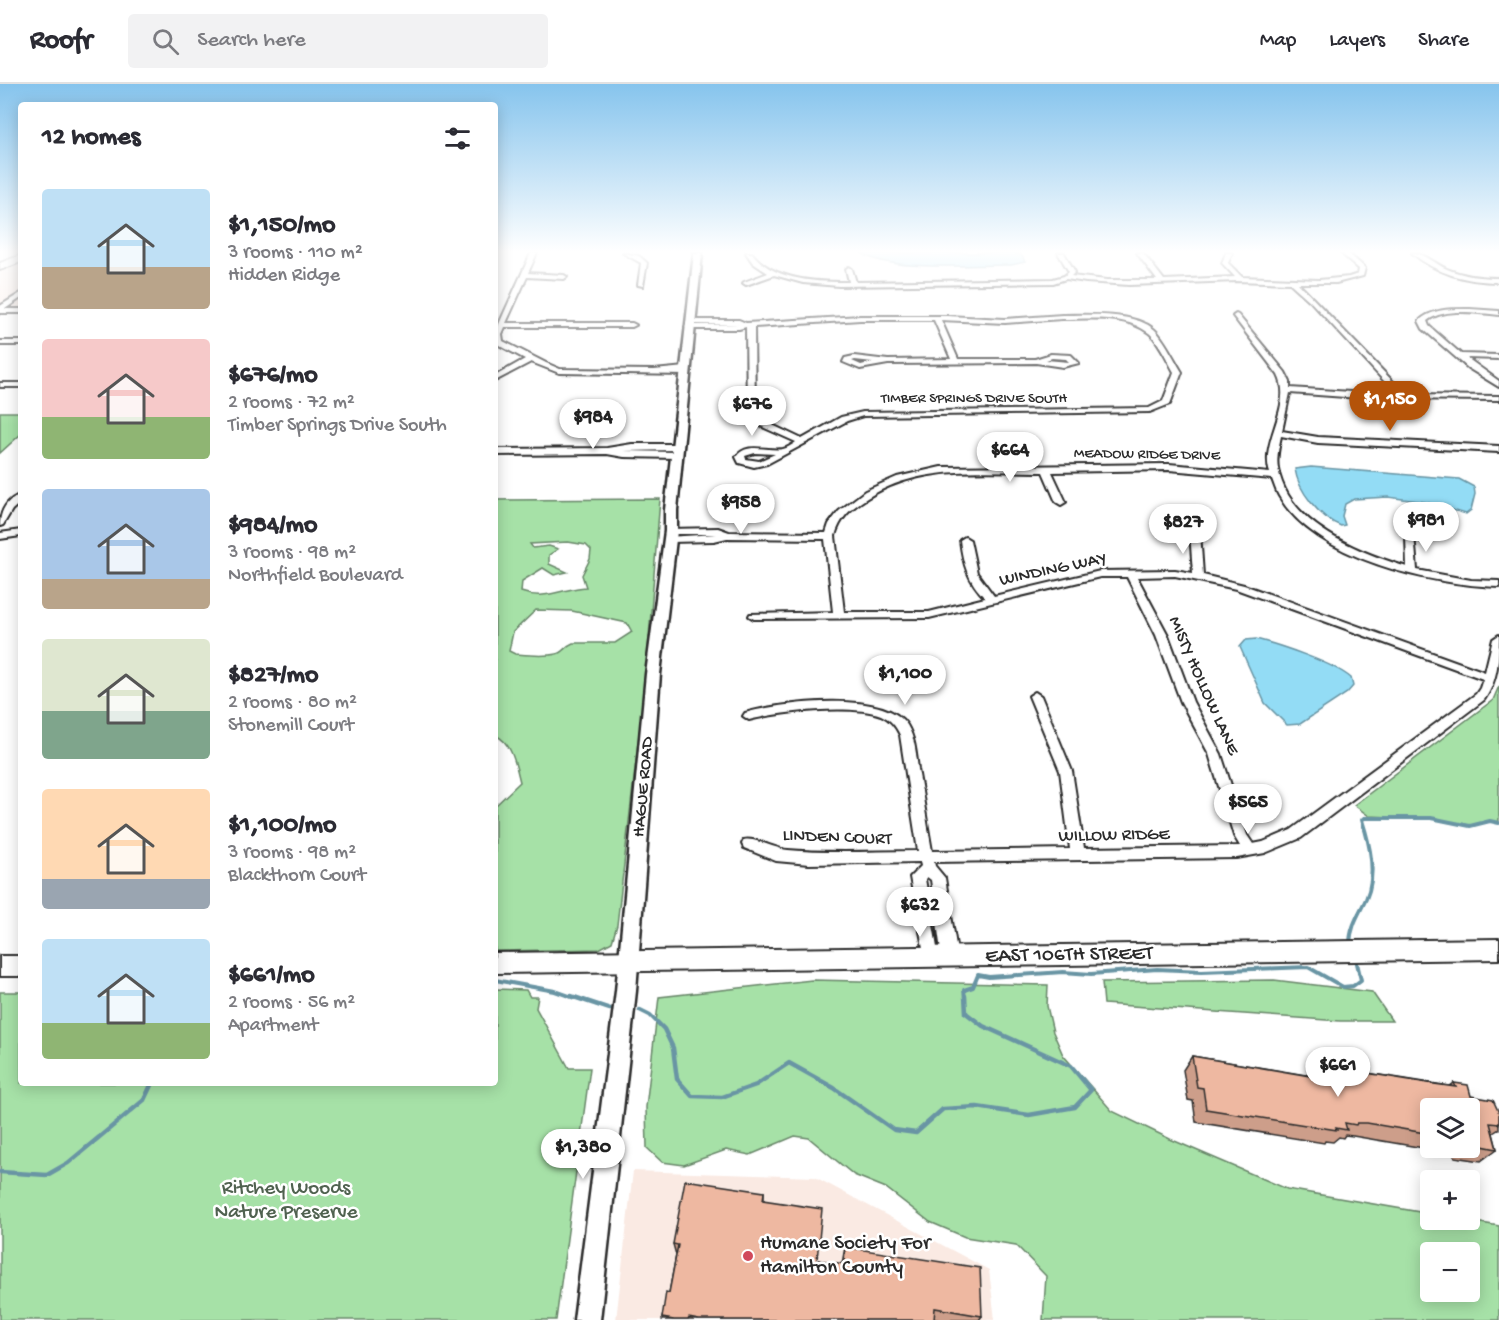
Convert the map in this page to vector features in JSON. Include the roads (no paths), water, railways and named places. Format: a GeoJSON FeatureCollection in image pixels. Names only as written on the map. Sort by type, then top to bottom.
{"type":"FeatureCollection","features":[{"type":"Feature","properties":{"kind":"main road","name":"EAST 106TH STREET"},"geometry":{"type":"LineString","coordinates":[[498,963],[1499,949]]}},
{"type":"Feature","properties":{"kind":"main road"},"geometry":{"type":"LineString","coordinates":[[0,966],[18,966]]}},
{"type":"Feature","properties":{"kind":"street"},"geometry":{"type":"LineString","coordinates":[[1,311],[18,311]]}},
{"type":"Feature","properties":{"kind":"street"},"geometry":{"type":"LineString","coordinates":[[508,311],[498,334],[500,342],[530,359],[564,372],[685,371]]}},
{"type":"Feature","properties":{"kind":"street","name":"HAGUE ROAD"},"geometry":{"type":"LineString","coordinates":[[587,1320],[629,962],[653,674],[670,535],[691,311]]}},
{"type":"Feature","properties":{"kind":"street"},"geometry":{"type":"LineString","coordinates":[[1322,311],[1404,397]]}},
{"type":"Feature","properties":{"kind":"street"},"geometry":{"type":"LineString","coordinates":[[1499,313],[1443,312],[1425,318],[1423,322],[1459,356],[1499,385]]}},
{"type":"Feature","properties":{"kind":"street","name":"TIMBER SPRINGS DRIVE SOUTH"},"geometry":{"type":"LineString","coordinates":[[785,452],[844,419],[863,414],[1140,412],[1159,408],[1168,400],[1178,375],[1176,366],[1155,335],[1137,323],[1102,316],[1010,321],[938,318]]}},
{"type":"Feature","properties":{"kind":"street"},"geometry":{"type":"LineString","coordinates":[[1236,316],[1282,374],[1287,390],[1273,461],[1275,476],[1293,507],[1319,532],[1362,555],[1412,571],[1497,586]]}},
{"type":"Feature","properties":{"kind":"street"},"geometry":{"type":"LineString","coordinates":[[689,324],[740,322],[747,325],[860,318],[938,318],[955,362]]}},
{"type":"Feature","properties":{"kind":"street"},"geometry":{"type":"LineString","coordinates":[[501,325],[632,326]]}},
{"type":"Feature","properties":{"kind":"street"},"geometry":{"type":"LineString","coordinates":[[747,325],[751,413],[761,423],[802,442]]}},
{"type":"Feature","properties":{"kind":"street"},"geometry":{"type":"LineString","coordinates":[[0,344],[18,344]]}},
{"type":"Feature","properties":{"kind":"street"},"geometry":{"type":"LineString","coordinates":[[1459,356],[1499,357]]}},
{"type":"Feature","properties":{"kind":"street"},"geometry":{"type":"LineString","coordinates":[[498,377],[530,359]]}},
{"type":"Feature","properties":{"kind":"street"},"geometry":{"type":"LineString","coordinates":[[888,362],[1036,361]]}},
{"type":"Feature","properties":{"kind":"street"},"geometry":{"type":"LineString","coordinates":[[0,385],[18,385]]}},
{"type":"Feature","properties":{"kind":"street"},"geometry":{"type":"LineString","coordinates":[[1287,390],[1404,397],[1499,398]]}},
{"type":"Feature","properties":{"kind":"street"},"geometry":{"type":"LineString","coordinates":[[1278,433],[1318,440],[1499,449]]}},
{"type":"Feature","properties":{"kind":"street"},"geometry":{"type":"LineString","coordinates":[[498,452],[607,450],[632,447],[677,451]]}},
{"type":"Feature","properties":{"kind":"street","name":"MEADOW RIDGE DRIVE"},"geometry":{"type":"LineString","coordinates":[[830,536],[832,524],[841,512],[883,486],[904,477],[947,470],[1182,468],[1275,476]]}},
{"type":"Feature","properties":{"kind":"street"},"geometry":{"type":"LineString","coordinates":[[1046,469],[1061,502]]}},
{"type":"Feature","properties":{"kind":"street"},"geometry":{"type":"LineString","coordinates":[[0,523],[8,508],[18,500]]}},
{"type":"Feature","properties":{"kind":"street"},"geometry":{"type":"LineString","coordinates":[[670,535],[718,531],[727,535],[830,536],[839,616]]}},
{"type":"Feature","properties":{"kind":"street"},"geometry":{"type":"LineString","coordinates":[[1195,532],[1198,576]]}},
{"type":"Feature","properties":{"kind":"street"},"geometry":{"type":"LineString","coordinates":[[0,536],[18,533]]}},
{"type":"Feature","properties":{"kind":"street"},"geometry":{"type":"LineString","coordinates":[[1411,536],[1412,571]]}},
{"type":"Feature","properties":{"kind":"street"},"geometry":{"type":"LineString","coordinates":[[965,540],[972,578],[992,600]]}},
{"type":"Feature","properties":{"kind":"street","name":"MISTY HOLLOW LANE"},"geometry":{"type":"LineString","coordinates":[[1130,573],[1162,635],[1187,702],[1215,754],[1239,830],[1250,850]]}},
{"type":"Feature","properties":{"kind":"street","name":"WINDING WAY"},"geometry":{"type":"LineString","coordinates":[[754,616],[929,615],[1085,577],[1166,573],[1198,576],[1240,587],[1488,677]]}},
{"type":"Feature","properties":{"kind":"street","name":"WILLOW RIDGE"},"geometry":{"type":"LineString","coordinates":[[927,863],[1078,855],[1250,850],[1278,843],[1296,834],[1480,698],[1486,689],[1499,639]]}},
{"type":"Feature","properties":{"kind":"street"},"geometry":{"type":"LineString","coordinates":[[1035,696],[1066,771],[1078,855]]}},
{"type":"Feature","properties":{"kind":"street"},"geometry":{"type":"LineString","coordinates":[[749,716],[778,709],[862,708],[878,710],[894,717],[903,727],[927,863],[938,878],[941,958]]}},
{"type":"Feature","properties":{"kind":"street","name":"LINDEN COURT"},"geometry":{"type":"LineString","coordinates":[[748,844],[788,857],[927,863]]}},
{"type":"Feature","properties":{"kind":"water"},"geometry":{"type":"Polygon","coordinates":[[[1311,467],[1459,479],[1474,487],[1475,494],[1471,510],[1466,514],[1425,502],[1388,497],[1354,499],[1345,504],[1342,516],[1345,525],[1341,526],[1325,517],[1311,503],[1300,486],[1295,469],[1311,467]]]}},
{"type":"Feature","properties":{"kind":"water"},"geometry":{"type":"Polygon","coordinates":[[[1256,639],[1332,666],[1351,678],[1353,686],[1347,693],[1300,724],[1287,725],[1265,703],[1240,647],[1246,640],[1256,639]]]}},
{"type":"Feature","properties":{"kind":"waterway"},"geometry":{"type":"LineString","coordinates":[[1350,944],[1353,926],[1366,899],[1371,880],[1371,860],[1362,820],[1364,818],[1431,818],[1470,826],[1490,821],[1499,823]]}},
{"type":"Feature","properties":{"kind":"waterway"},"geometry":{"type":"LineString","coordinates":[[965,998],[964,990],[973,987],[978,975],[989,977],[1063,972],[1091,974],[1157,969],[1202,971],[1308,967],[1343,987],[1353,986],[1361,980],[1356,959]]}},
{"type":"Feature","properties":{"kind":"waterway"},"geometry":{"type":"LineString","coordinates":[[498,981],[555,991],[575,998]]}},
{"type":"Feature","properties":{"kind":"waterway"},"geometry":{"type":"LineString","coordinates":[[571,996],[610,1009]]}},
{"type":"Feature","properties":{"kind":"waterway"},"geometry":{"type":"LineString","coordinates":[[640,1010],[650,1015],[664,1029],[673,1048],[677,1079],[692,1096],[722,1097],[756,1085],[789,1063],[834,1088],[894,1130],[916,1133],[943,1109],[977,1107],[1029,1115],[1075,1107],[1091,1090],[1071,1066],[983,1026],[966,1013],[965,996]]}},
{"type":"Feature","properties":{"kind":"waterway"},"geometry":{"type":"LineString","coordinates":[[0,1172],[47,1175],[68,1163],[144,1100],[151,1086]]}},
{"type":"Feature","properties":{"kind":"place","name":"Humane Society For Hamilton County"},"geometry":{"type":"Point","coordinates":[748,1256]}},
{"type":"Feature","properties":{"kind":"park label","name":"Ritchey Woods Nature Preserve"},"geometry":{"type":"Point","coordinates":[286,1201]}}]}
